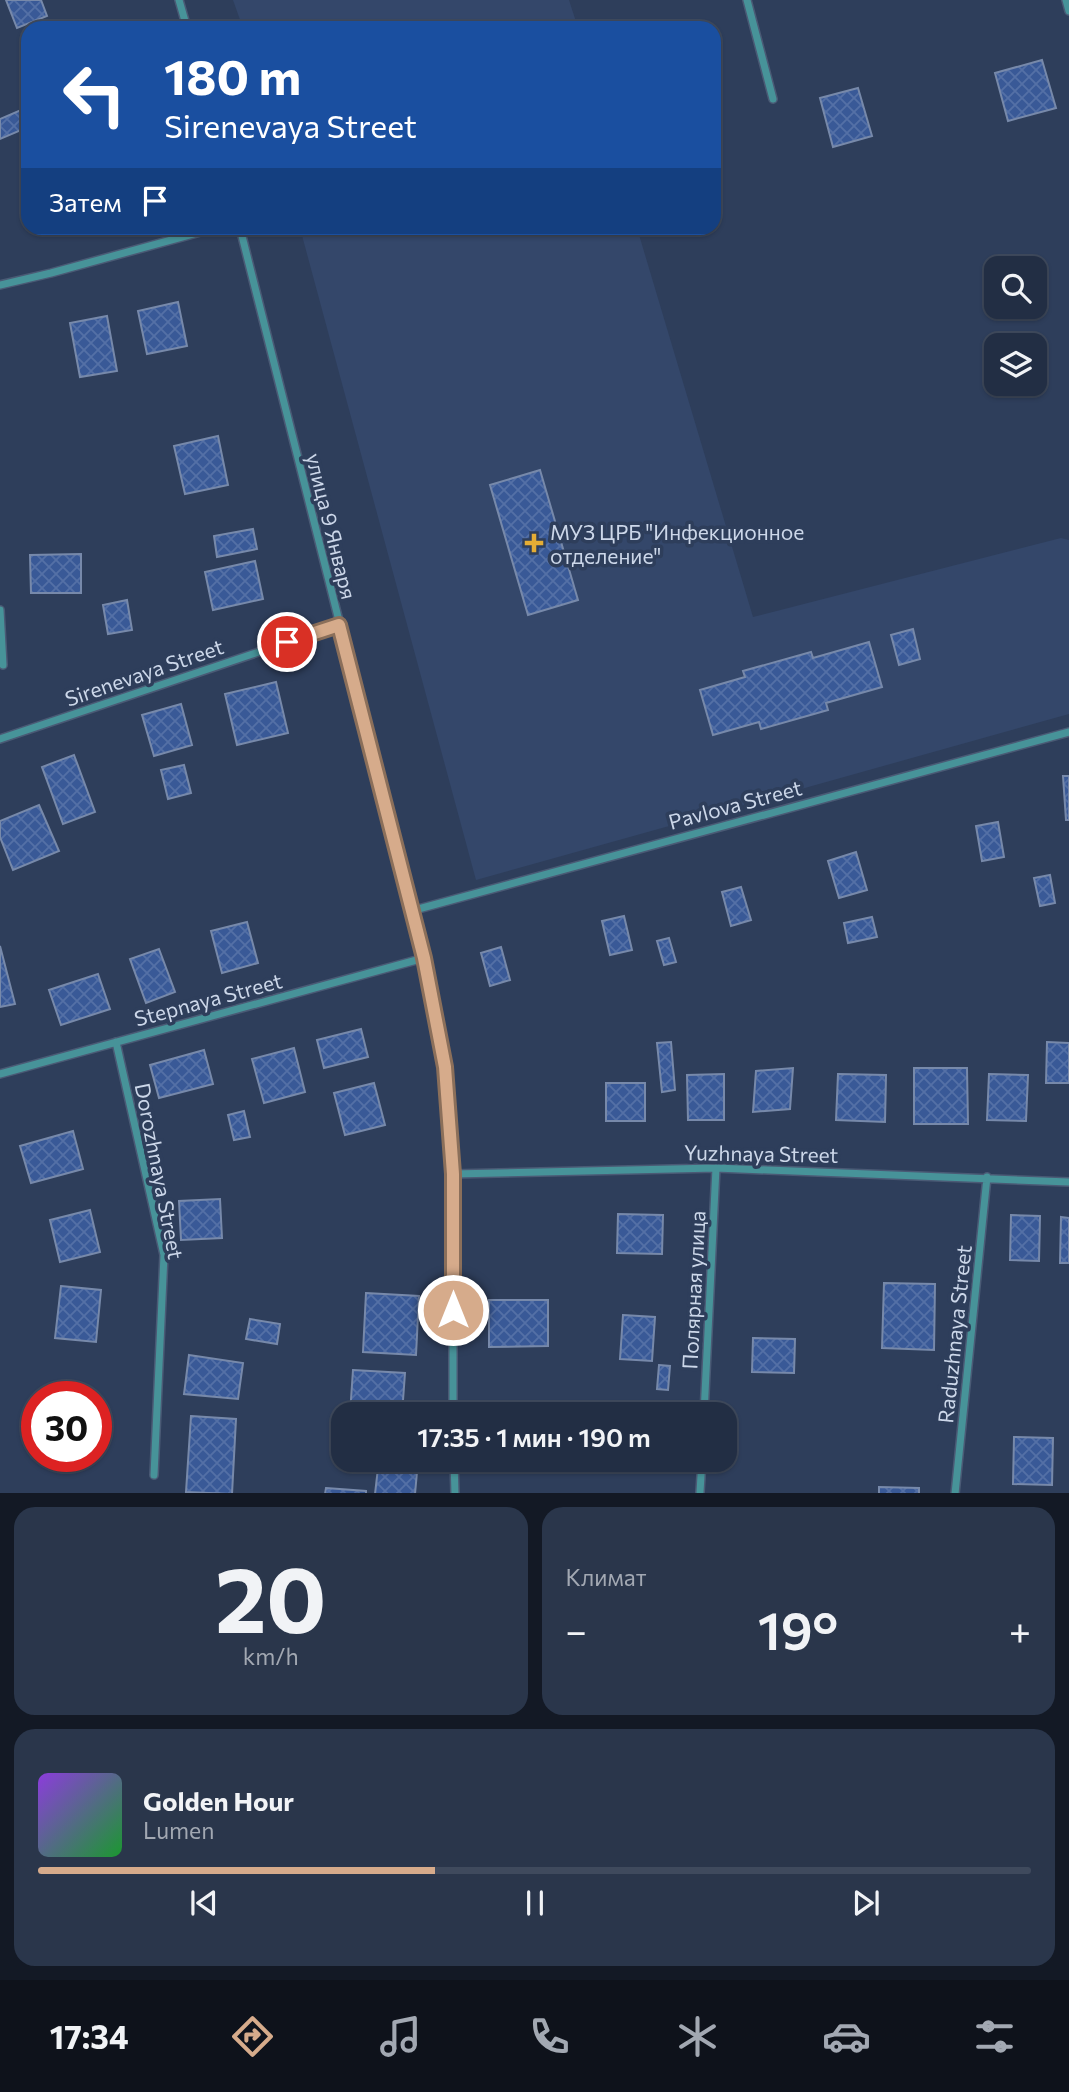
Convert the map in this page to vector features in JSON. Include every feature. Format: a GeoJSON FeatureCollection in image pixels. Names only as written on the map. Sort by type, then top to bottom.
{"type":"FeatureCollection","features":[{"type":"Feature","properties":{"kind":"street"},"geometry":{"type":"LineString","coordinates":[[179,0],[185,21]]}},
{"type":"Feature","properties":{"kind":"street"},"geometry":{"type":"LineString","coordinates":[[747,0],[773,99]]}},
{"type":"Feature","properties":{"kind":"street"},"geometry":{"type":"LineString","coordinates":[[1066,0],[1069,11]]}},
{"type":"Feature","properties":{"kind":"street"},"geometry":{"type":"LineString","coordinates":[[0,285],[51,274],[190,235]]}},
{"type":"Feature","properties":{"kind":"street","name":"улица 9 Января"},"geometry":{"type":"LineString","coordinates":[[242,235],[424,958],[445,1067],[453,1174],[453,1402]]}},
{"type":"Feature","properties":{"kind":"street"},"geometry":{"type":"LineString","coordinates":[[0,610],[3,665]]}},
{"type":"Feature","properties":{"kind":"street","name":"Sirenevaya Street"},"geometry":{"type":"LineString","coordinates":[[0,739],[339,625]]}},
{"type":"Feature","properties":{"kind":"street","name":"Pavlova Street"},"geometry":{"type":"LineString","coordinates":[[411,911],[1069,732]]}},
{"type":"Feature","properties":{"kind":"street","name":"Stepnaya Street"},"geometry":{"type":"LineString","coordinates":[[0,1074],[424,958]]}},
{"type":"Feature","properties":{"kind":"street","name":"Dorozhnaya Street"},"geometry":{"type":"LineString","coordinates":[[116,1042],[164,1255],[154,1475]]}},
{"type":"Feature","properties":{"kind":"street","name":"Yuzhnaya Street"},"geometry":{"type":"LineString","coordinates":[[453,1174],[716,1168],[1069,1182]]}},
{"type":"Feature","properties":{"kind":"street","name":"Полярная улица"},"geometry":{"type":"LineString","coordinates":[[705,1402],[716,1168]]}},
{"type":"Feature","properties":{"kind":"street","name":"Raduzhnaya Street"},"geometry":{"type":"LineString","coordinates":[[955,1493],[988,1177]]}},
{"type":"Feature","properties":{"kind":"street"},"geometry":{"type":"LineString","coordinates":[[454,1472],[455,1493]]}},
{"type":"Feature","properties":{"kind":"street"},"geometry":{"type":"LineString","coordinates":[[700,1492],[701,1472]]}},
{"type":"Feature","properties":{"kind":"shaded area"},"geometry":{"type":"Polygon","coordinates":[[[233,0],[569,0],[576,21],[240,21],[233,0]]]}},
{"type":"Feature","properties":{"kind":"shaded area"},"geometry":{"type":"Polygon","coordinates":[[[302,235],[639,235],[753,617],[1061,538],[1069,540],[1069,714],[476,880],[302,235]]]}},
{"type":"Feature","properties":{"kind":"building"},"geometry":{"type":"Polygon","coordinates":[[[6,0],[41,0],[47,16],[34,21],[21,21],[21,26],[17,28],[6,0]]]}},
{"type":"Feature","properties":{"kind":"building"},"geometry":{"type":"Polygon","coordinates":[[[1042,60],[1056,108],[1008,121],[995,73],[1042,60]]]}},
{"type":"Feature","properties":{"kind":"building"},"geometry":{"type":"Polygon","coordinates":[[[858,88],[872,136],[833,147],[820,98],[858,88]]]}},
{"type":"Feature","properties":{"kind":"building"},"geometry":{"type":"Polygon","coordinates":[[[21,110],[21,130],[0,139],[0,119],[21,110]]]}},
{"type":"Feature","properties":{"kind":"building"},"geometry":{"type":"Polygon","coordinates":[[[178,302],[187,346],[147,354],[138,311],[178,302]]]}},
{"type":"Feature","properties":{"kind":"building"},"geometry":{"type":"Polygon","coordinates":[[[107,316],[117,371],[80,377],[70,323],[107,316]]]}},
{"type":"Feature","properties":{"kind":"building"},"geometry":{"type":"Polygon","coordinates":[[[218,436],[228,485],[185,494],[174,446],[218,436]]]}},
{"type":"Feature","properties":{"kind":"building","name":"МУЗ ЦРБ \"Инфекционное отделение\""},"geometry":{"type":"Polygon","coordinates":[[[540,470],[578,600],[528,615],[490,485],[540,470]]]}},
{"type":"Feature","properties":{"kind":"building"},"geometry":{"type":"Polygon","coordinates":[[[253,529],[257,549],[217,557],[214,536],[253,529]]]}},
{"type":"Feature","properties":{"kind":"building"},"geometry":{"type":"Polygon","coordinates":[[[81,554],[81,593],[31,593],[30,555],[81,554]]]}},
{"type":"Feature","properties":{"kind":"building"},"geometry":{"type":"Polygon","coordinates":[[[255,561],[263,599],[213,610],[205,572],[255,561]]]}},
{"type":"Feature","properties":{"kind":"building"},"geometry":{"type":"Polygon","coordinates":[[[127,600],[132,630],[108,634],[103,605],[127,600]]]}},
{"type":"Feature","properties":{"kind":"building"},"geometry":{"type":"Polygon","coordinates":[[[913,629],[920,659],[899,665],[891,635],[913,629]]]}},
{"type":"Feature","properties":{"kind":"building"},"geometry":{"type":"Polygon","coordinates":[[[869,642],[882,687],[826,703],[828,710],[761,729],[759,722],[713,735],[700,690],[745,677],[743,671],[811,652],[813,658],[869,642]]]}},
{"type":"Feature","properties":{"kind":"building"},"geometry":{"type":"Polygon","coordinates":[[[276,682],[288,733],[237,745],[225,694],[276,682]]]}},
{"type":"Feature","properties":{"kind":"building"},"geometry":{"type":"Polygon","coordinates":[[[181,704],[192,745],[154,756],[142,715],[181,704]]]}},
{"type":"Feature","properties":{"kind":"building"},"geometry":{"type":"Polygon","coordinates":[[[74,755],[95,812],[63,824],[42,767],[74,755]]]}},
{"type":"Feature","properties":{"kind":"building"},"geometry":{"type":"Polygon","coordinates":[[[184,765],[191,793],[168,799],[161,770],[184,765]]]}},
{"type":"Feature","properties":{"kind":"building"},"geometry":{"type":"Polygon","coordinates":[[[1063,776],[1069,776],[1069,820],[1066,820],[1063,776]]]}},
{"type":"Feature","properties":{"kind":"building"},"geometry":{"type":"Polygon","coordinates":[[[39,805],[59,851],[13,870],[0,837],[0,821],[39,805]]]}},
{"type":"Feature","properties":{"kind":"building"},"geometry":{"type":"Polygon","coordinates":[[[998,822],[1004,857],[982,861],[976,826],[998,822]]]}},
{"type":"Feature","properties":{"kind":"building"},"geometry":{"type":"Polygon","coordinates":[[[856,852],[867,890],[839,898],[828,861],[856,852]]]}},
{"type":"Feature","properties":{"kind":"building"},"geometry":{"type":"Polygon","coordinates":[[[1050,875],[1055,903],[1040,906],[1034,878],[1050,875]]]}},
{"type":"Feature","properties":{"kind":"building"},"geometry":{"type":"Polygon","coordinates":[[[741,887],[751,920],[731,926],[722,892],[741,887]]]}},
{"type":"Feature","properties":{"kind":"building"},"geometry":{"type":"Polygon","coordinates":[[[624,916],[632,950],[610,955],[602,921],[624,916]]]}},
{"type":"Feature","properties":{"kind":"building"},"geometry":{"type":"Polygon","coordinates":[[[872,917],[877,937],[848,943],[844,923],[872,917]]]}},
{"type":"Feature","properties":{"kind":"building"},"geometry":{"type":"Polygon","coordinates":[[[247,922],[258,963],[222,973],[211,931],[247,922]]]}},
{"type":"Feature","properties":{"kind":"building"},"geometry":{"type":"Polygon","coordinates":[[[669,938],[676,962],[664,965],[657,941],[669,938]]]}},
{"type":"Feature","properties":{"kind":"building"},"geometry":{"type":"Polygon","coordinates":[[[0,946],[15,1004],[0,1007],[0,946]]]}},
{"type":"Feature","properties":{"kind":"building"},"geometry":{"type":"Polygon","coordinates":[[[501,947],[510,980],[490,986],[481,953],[501,947]]]}},
{"type":"Feature","properties":{"kind":"building"},"geometry":{"type":"Polygon","coordinates":[[[159,949],[175,992],[146,1003],[130,959],[159,949]]]}},
{"type":"Feature","properties":{"kind":"building"},"geometry":{"type":"Polygon","coordinates":[[[98,974],[110,1009],[61,1025],[49,990],[98,974]]]}},
{"type":"Feature","properties":{"kind":"building"},"geometry":{"type":"Polygon","coordinates":[[[361,1029],[368,1057],[324,1068],[317,1040],[361,1029]]]}},
{"type":"Feature","properties":{"kind":"building"},"geometry":{"type":"Polygon","coordinates":[[[671,1042],[675,1090],[662,1092],[657,1043],[671,1042]]]}},
{"type":"Feature","properties":{"kind":"building"},"geometry":{"type":"Polygon","coordinates":[[[1047,1042],[1069,1043],[1069,1083],[1046,1083],[1047,1042]]]}},
{"type":"Feature","properties":{"kind":"building"},"geometry":{"type":"Polygon","coordinates":[[[294,1048],[305,1092],[264,1103],[252,1059],[294,1048]]]}},
{"type":"Feature","properties":{"kind":"building"},"geometry":{"type":"Polygon","coordinates":[[[204,1050],[213,1084],[159,1098],[150,1065],[204,1050]]]}},
{"type":"Feature","properties":{"kind":"building"},"geometry":{"type":"Polygon","coordinates":[[[793,1068],[790,1109],[753,1112],[756,1071],[793,1068]]]}},
{"type":"Feature","properties":{"kind":"building"},"geometry":{"type":"Polygon","coordinates":[[[914,1068],[967,1068],[968,1124],[914,1124],[914,1068]]]}},
{"type":"Feature","properties":{"kind":"building"},"geometry":{"type":"Polygon","coordinates":[[[724,1074],[724,1120],[688,1120],[687,1075],[724,1074]]]}},
{"type":"Feature","properties":{"kind":"building"},"geometry":{"type":"Polygon","coordinates":[[[838,1074],[886,1075],[885,1122],[836,1120],[838,1074]]]}},
{"type":"Feature","properties":{"kind":"building"},"geometry":{"type":"Polygon","coordinates":[[[989,1074],[1028,1075],[1026,1121],[987,1120],[989,1074]]]}},
{"type":"Feature","properties":{"kind":"building"},"geometry":{"type":"Polygon","coordinates":[[[374,1083],[385,1125],[345,1135],[334,1093],[374,1083]]]}},
{"type":"Feature","properties":{"kind":"building"},"geometry":{"type":"Polygon","coordinates":[[[606,1083],[645,1083],[645,1121],[606,1121],[606,1083]]]}},
{"type":"Feature","properties":{"kind":"building"},"geometry":{"type":"Polygon","coordinates":[[[244,1111],[250,1137],[234,1140],[228,1115],[244,1111]]]}},
{"type":"Feature","properties":{"kind":"building"},"geometry":{"type":"Polygon","coordinates":[[[73,1131],[83,1169],[31,1183],[20,1146],[73,1131]]]}},
{"type":"Feature","properties":{"kind":"building"},"geometry":{"type":"Polygon","coordinates":[[[220,1199],[222,1238],[181,1240],[179,1201],[220,1199]]]}},
{"type":"Feature","properties":{"kind":"building"},"geometry":{"type":"Polygon","coordinates":[[[90,1210],[100,1252],[60,1262],[50,1220],[90,1210]]]}},
{"type":"Feature","properties":{"kind":"building"},"geometry":{"type":"Polygon","coordinates":[[[618,1214],[663,1215],[662,1254],[617,1253],[618,1214]]]}},
{"type":"Feature","properties":{"kind":"building"},"geometry":{"type":"Polygon","coordinates":[[[1011,1215],[1040,1216],[1039,1261],[1010,1260],[1011,1215]]]}},
{"type":"Feature","properties":{"kind":"building"},"geometry":{"type":"Polygon","coordinates":[[[1061,1217],[1069,1218],[1069,1263],[1060,1263],[1061,1217]]]}},
{"type":"Feature","properties":{"kind":"building"},"geometry":{"type":"Polygon","coordinates":[[[884,1283],[935,1284],[934,1350],[882,1348],[884,1283]]]}},
{"type":"Feature","properties":{"kind":"building"},"geometry":{"type":"Polygon","coordinates":[[[61,1286],[101,1290],[96,1342],[55,1338],[61,1286]]]}},
{"type":"Feature","properties":{"kind":"building"},"geometry":{"type":"Polygon","coordinates":[[[366,1293],[419,1296],[416,1355],[363,1352],[366,1293]]]}},
{"type":"Feature","properties":{"kind":"building"},"geometry":{"type":"Polygon","coordinates":[[[489,1300],[548,1300],[548,1346],[489,1347],[489,1300]]]}},
{"type":"Feature","properties":{"kind":"building"},"geometry":{"type":"Polygon","coordinates":[[[623,1315],[655,1317],[652,1361],[620,1359],[623,1315]]]}},
{"type":"Feature","properties":{"kind":"building"},"geometry":{"type":"Polygon","coordinates":[[[250,1319],[280,1324],[277,1344],[246,1339],[250,1319]]]}},
{"type":"Feature","properties":{"kind":"building"},"geometry":{"type":"Polygon","coordinates":[[[753,1338],[795,1339],[794,1373],[752,1372],[753,1338]]]}},
{"type":"Feature","properties":{"kind":"building"},"geometry":{"type":"Polygon","coordinates":[[[189,1355],[243,1363],[238,1399],[184,1394],[189,1355]]]}},
{"type":"Feature","properties":{"kind":"building"},"geometry":{"type":"Polygon","coordinates":[[[659,1365],[670,1366],[668,1390],[657,1389],[659,1365]]]}},
{"type":"Feature","properties":{"kind":"building"},"geometry":{"type":"Polygon","coordinates":[[[353,1370],[405,1373],[403,1402],[351,1402],[353,1370]]]}},
{"type":"Feature","properties":{"kind":"building"},"geometry":{"type":"Polygon","coordinates":[[[191,1416],[236,1419],[232,1493],[186,1492],[191,1416]]]}},
{"type":"Feature","properties":{"kind":"building"},"geometry":{"type":"Polygon","coordinates":[[[1014,1437],[1053,1438],[1052,1485],[1013,1484],[1014,1437]]]}},
{"type":"Feature","properties":{"kind":"building"},"geometry":{"type":"Polygon","coordinates":[[[378,1472],[417,1472],[415,1493],[375,1493],[378,1472]]]}},
{"type":"Feature","properties":{"kind":"building"},"geometry":{"type":"Polygon","coordinates":[[[879,1487],[919,1488],[919,1493],[879,1493],[879,1487]]]}},
{"type":"Feature","properties":{"kind":"building"},"geometry":{"type":"Polygon","coordinates":[[[326,1488],[366,1491],[366,1493],[325,1493],[326,1488]]]}},
{"type":"Feature","properties":{"kind":"place","name":"МУЗ ЦРБ \"Инфекционное отделение\""},"geometry":{"type":"Point","coordinates":[534,543]}},
{"type":"Feature","properties":{"kind":"route"},"geometry":{"type":"LineString","coordinates":[[287,642],[339,625],[424,958],[445,1067],[453,1174],[453,1310]]}}]}
